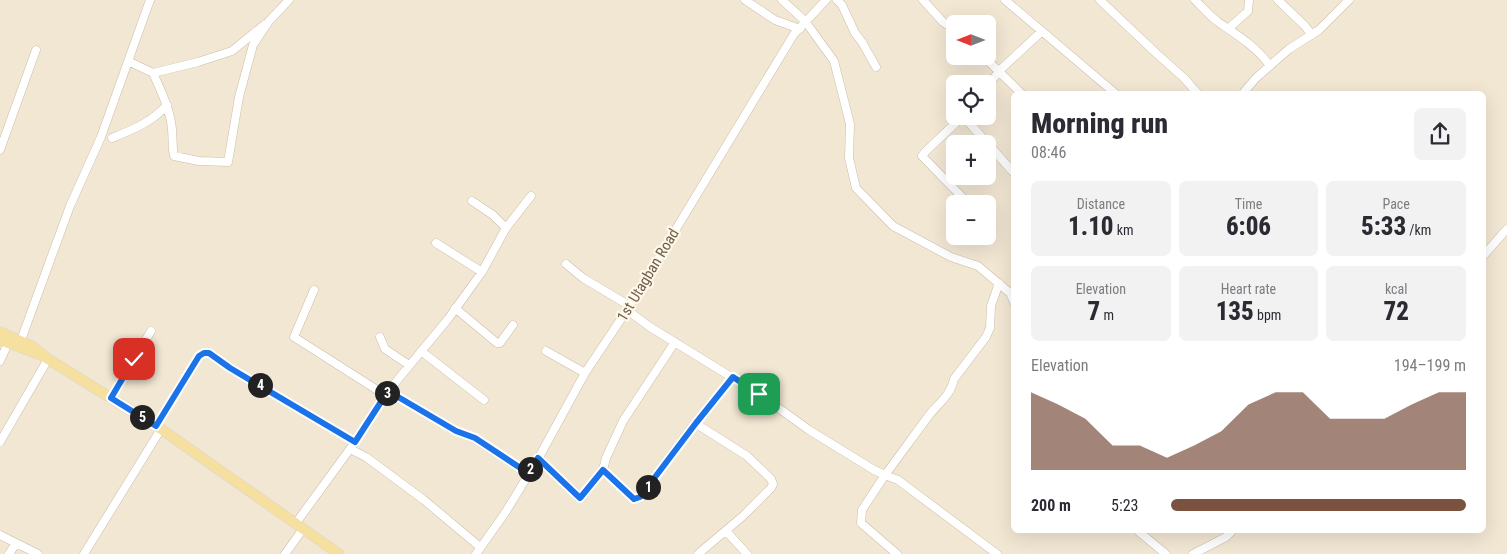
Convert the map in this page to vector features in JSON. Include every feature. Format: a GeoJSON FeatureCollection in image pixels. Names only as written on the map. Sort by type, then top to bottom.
{"type":"FeatureCollection","features":[{"type":"Feature","properties":{"kind":"main road"},"geometry":{"type":"LineString","coordinates":[[0,332],[32,346],[46,358],[158,427],[339,554]]}},
{"type":"Feature","properties":{"kind":"main road"},"geometry":{"type":"LineString","coordinates":[[4,342],[46,358]]}},
{"type":"Feature","properties":{"kind":"street"},"geometry":{"type":"LineString","coordinates":[[21,340],[70,206],[101,137],[150,0]]}},
{"type":"Feature","properties":{"kind":"street"},"geometry":{"type":"LineString","coordinates":[[128,61],[153,73],[232,51],[269,21],[289,0]]}},
{"type":"Feature","properties":{"kind":"street"},"geometry":{"type":"LineString","coordinates":[[745,0],[775,20],[800,29]]}},
{"type":"Feature","properties":{"kind":"street"},"geometry":{"type":"LineString","coordinates":[[782,0],[805,21],[834,61],[850,124],[849,158],[856,188],[893,226],[951,257],[978,266],[999,283],[1011,296]]}},
{"type":"Feature","properties":{"kind":"street","name":"1st Utagban Road"},"geometry":{"type":"LineString","coordinates":[[478,551],[505,513],[585,374],[629,308],[794,34],[826,0]]}},
{"type":"Feature","properties":{"kind":"street"},"geometry":{"type":"LineString","coordinates":[[836,0],[842,5],[854,33],[862,42],[876,67]]}},
{"type":"Feature","properties":{"kind":"street"},"geometry":{"type":"LineString","coordinates":[[923,0],[946,24]]}},
{"type":"Feature","properties":{"kind":"street"},"geometry":{"type":"LineString","coordinates":[[1005,0],[1112,91]]}},
{"type":"Feature","properties":{"kind":"street"},"geometry":{"type":"LineString","coordinates":[[1100,0],[1184,78],[1195,91]]}},
{"type":"Feature","properties":{"kind":"street"},"geometry":{"type":"LineString","coordinates":[[1195,0],[1217,21],[1229,28],[1263,56],[1270,66]]}},
{"type":"Feature","properties":{"kind":"street"},"geometry":{"type":"LineString","coordinates":[[1229,28],[1248,11],[1249,0]]}},
{"type":"Feature","properties":{"kind":"street"},"geometry":{"type":"LineString","coordinates":[[1245,91],[1289,49],[1312,35],[1349,0]]}},
{"type":"Feature","properties":{"kind":"street"},"geometry":{"type":"LineString","coordinates":[[1279,1],[1312,35]]}},
{"type":"Feature","properties":{"kind":"street"},"geometry":{"type":"LineString","coordinates":[[153,73],[167,105],[172,130],[171,146],[174,156],[199,161],[228,162],[239,97],[253,45],[269,21]]}},
{"type":"Feature","properties":{"kind":"street"},"geometry":{"type":"LineString","coordinates":[[996,75],[1042,31]]}},
{"type":"Feature","properties":{"kind":"street"},"geometry":{"type":"LineString","coordinates":[[0,150],[36,50]]}},
{"type":"Feature","properties":{"kind":"street"},"geometry":{"type":"LineString","coordinates":[[993,65],[1019,91]]}},
{"type":"Feature","properties":{"kind":"street"},"geometry":{"type":"LineString","coordinates":[[112,138],[133,130],[158,116],[167,105]]}},
{"type":"Feature","properties":{"kind":"street"},"geometry":{"type":"LineString","coordinates":[[953,125],[922,156],[960,195]]}},
{"type":"Feature","properties":{"kind":"street"},"geometry":{"type":"LineString","coordinates":[[971,125],[1011,170]]}},
{"type":"Feature","properties":{"kind":"street"},"geometry":{"type":"LineString","coordinates":[[285,554],[299,526],[387,393],[482,272],[506,228],[531,196]]}},
{"type":"Feature","properties":{"kind":"street"},"geometry":{"type":"LineString","coordinates":[[472,201],[493,215],[506,228]]}},
{"type":"Feature","properties":{"kind":"street"},"geometry":{"type":"LineString","coordinates":[[1486,253],[1507,229]]}},
{"type":"Feature","properties":{"kind":"street"},"geometry":{"type":"LineString","coordinates":[[436,243],[482,272]]}},
{"type":"Feature","properties":{"kind":"street"},"geometry":{"type":"LineString","coordinates":[[566,264],[583,278],[629,308],[650,327],[733,377],[809,430],[874,470],[898,480],[997,554]]}},
{"type":"Feature","properties":{"kind":"street"},"geometry":{"type":"LineString","coordinates":[[897,554],[861,523],[862,510],[885,475],[931,413],[946,397],[954,379],[986,338],[990,328],[991,306],[999,283]]}},
{"type":"Feature","properties":{"kind":"street"},"geometry":{"type":"LineString","coordinates":[[314,290],[294,337],[387,393],[456,431],[475,438],[528,473]]}},
{"type":"Feature","properties":{"kind":"street"},"geometry":{"type":"LineString","coordinates":[[455,308],[497,343],[500,343],[513,325]]}},
{"type":"Feature","properties":{"kind":"street"},"geometry":{"type":"LineString","coordinates":[[111,398],[151,331]]}},
{"type":"Feature","properties":{"kind":"street"},"geometry":{"type":"LineString","coordinates":[[380,337],[385,348],[409,365]]}},
{"type":"Feature","properties":{"kind":"street"},"geometry":{"type":"LineString","coordinates":[[0,361],[4,342]]}},
{"type":"Feature","properties":{"kind":"street"},"geometry":{"type":"LineString","coordinates":[[538,458],[580,498],[603,470],[606,458],[623,421],[676,342]]}},
{"type":"Feature","properties":{"kind":"street"},"geometry":{"type":"LineString","coordinates":[[421,351],[484,400]]}},
{"type":"Feature","properties":{"kind":"street"},"geometry":{"type":"LineString","coordinates":[[546,351],[585,374]]}},
{"type":"Feature","properties":{"kind":"street"},"geometry":{"type":"LineString","coordinates":[[84,554],[199,356],[204,353],[209,353],[353,446],[424,500],[478,551]]}},
{"type":"Feature","properties":{"kind":"street"},"geometry":{"type":"LineString","coordinates":[[0,442],[46,358]]}},
{"type":"Feature","properties":{"kind":"street"},"geometry":{"type":"LineString","coordinates":[[603,470],[634,499],[640,497],[733,377]]}},
{"type":"Feature","properties":{"kind":"street"},"geometry":{"type":"LineString","coordinates":[[696,423],[747,456],[771,479],[773,484],[772,488],[726,531],[698,554]]}},
{"type":"Feature","properties":{"kind":"street"},"geometry":{"type":"LineString","coordinates":[[726,531],[748,554]]}},
{"type":"Feature","properties":{"kind":"street"},"geometry":{"type":"LineString","coordinates":[[1140,533],[1166,554]]}},
{"type":"Feature","properties":{"kind":"street"},"geometry":{"type":"LineString","coordinates":[[1193,554],[1226,538],[1230,533]]}},
{"type":"Feature","properties":{"kind":"street"},"geometry":{"type":"LineString","coordinates":[[0,535],[38,554]]}},
{"type":"Feature","properties":{"kind":"street"},"geometry":{"type":"LineString","coordinates":[[9,554],[16,543]]}},
{"type":"Feature","properties":{"kind":"shaded area"},"geometry":{"type":"Polygon","coordinates":[[[0,0],[1507,0],[1507,554],[0,554],[0,0]]]}},
{"type":"Feature","properties":{"kind":"route"},"geometry":{"type":"LineString","coordinates":[[134,359],[111,398],[156,426],[186,374],[199,356],[209,353],[230,368],[355,442],[388,391],[456,431],[475,438],[528,473],[538,458],[580,498],[603,470],[634,499],[637,499],[733,377],[759,394]]}}]}
